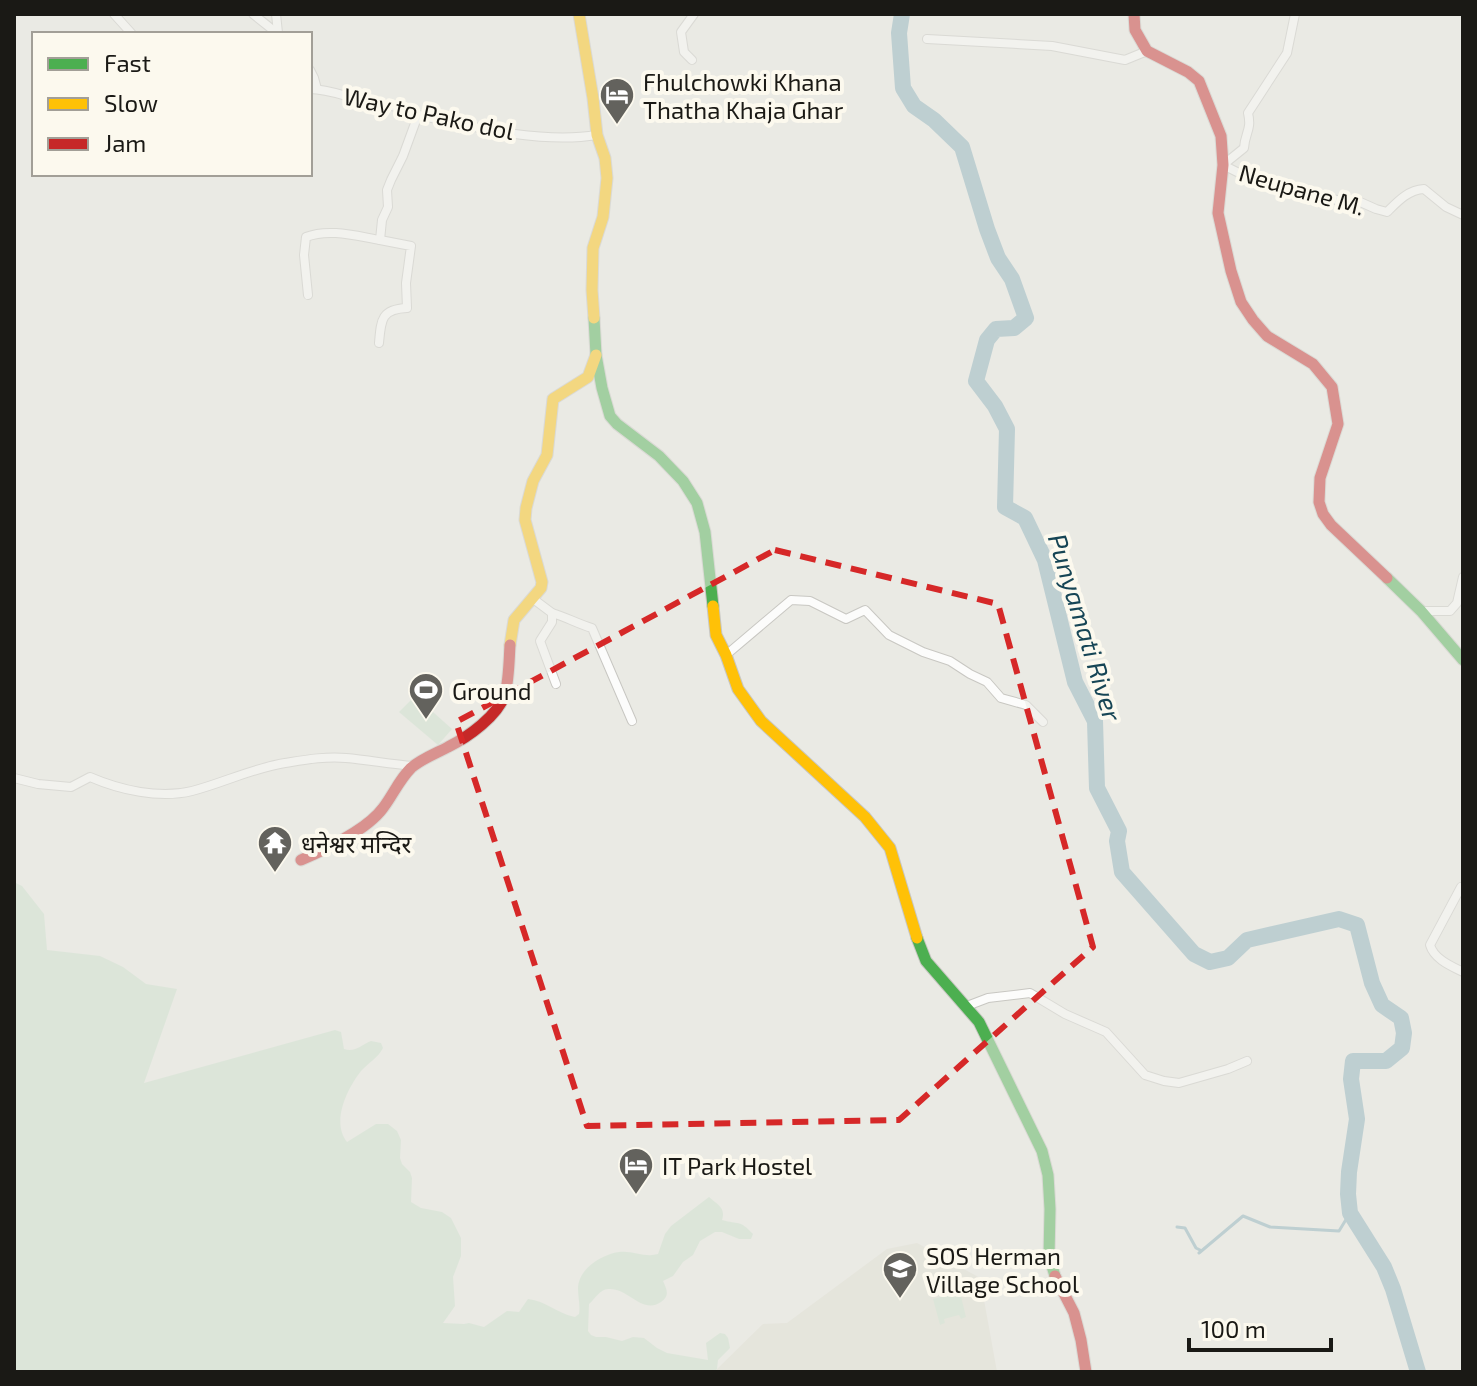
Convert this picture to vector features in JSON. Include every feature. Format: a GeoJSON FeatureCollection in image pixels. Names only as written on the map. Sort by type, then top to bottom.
{"type":"FeatureCollection","features":[{"type":"Feature","properties":{"kind":"main road"},"geometry":{"type":"LineString","coordinates":[[579,14],[597,135],[605,158],[607,178],[603,217],[593,248],[592,290],[596,355],[610,416],[667,464],[697,503],[705,532],[716,635],[738,689],[761,721],[865,817],[890,848],[926,961],[979,1022],[1042,1151],[1049,1186],[1049,1256],[1052,1270],[1074,1313],[1086,1372]]}},
{"type":"Feature","properties":{"kind":"main road"},"geometry":{"type":"LineString","coordinates":[[1134,14],[1135,30],[1147,51],[1199,81],[1221,136],[1223,165],[1218,213],[1241,302],[1267,336],[1313,364],[1332,387],[1338,424],[1320,478],[1319,502],[1323,514],[1421,611],[1463,660]]}},
{"type":"Feature","properties":{"kind":"main road"},"geometry":{"type":"LineString","coordinates":[[301,860],[330,847],[367,823],[382,810],[413,766],[469,736],[502,701],[514,620],[541,588],[525,520],[533,481],[547,455],[553,399],[588,377],[596,355]]}},
{"type":"Feature","properties":{"kind":"street"},"geometry":{"type":"LineString","coordinates":[[114,14],[131,32]]}},
{"type":"Feature","properties":{"kind":"street"},"geometry":{"type":"LineString","coordinates":[[253,14],[276,32]]}},
{"type":"Feature","properties":{"kind":"street"},"geometry":{"type":"LineString","coordinates":[[692,60],[684,52],[681,32],[694,14]]}},
{"type":"Feature","properties":{"kind":"street"},"geometry":{"type":"LineString","coordinates":[[1223,165],[1244,148],[1251,125],[1248,113],[1287,53],[1295,14]]}},
{"type":"Feature","properties":{"kind":"street"},"geometry":{"type":"LineString","coordinates":[[927,39],[1052,46],[1125,60],[1147,51]]}},
{"type":"Feature","properties":{"kind":"street","name":"Way to Pako dol"},"geometry":{"type":"LineString","coordinates":[[314,89],[404,108],[418,115],[514,134],[597,135]]}},
{"type":"Feature","properties":{"kind":"street"},"geometry":{"type":"LineString","coordinates":[[380,240],[382,220],[388,207],[387,190],[418,115]]}},
{"type":"Feature","properties":{"kind":"street","name":"Neupane M."},"geometry":{"type":"LineString","coordinates":[[1223,165],[1307,194],[1358,201],[1387,212],[1406,194],[1424,189],[1446,207],[1463,215]]}},
{"type":"Feature","properties":{"kind":"street"},"geometry":{"type":"LineString","coordinates":[[308,295],[304,255],[306,237],[312,234],[342,233],[411,246],[406,283],[407,308],[394,308],[387,313],[380,327],[379,343]]}},
{"type":"Feature","properties":{"kind":"street"},"geometry":{"type":"LineString","coordinates":[[1421,611],[1450,611],[1457,603],[1463,577]]}},
{"type":"Feature","properties":{"kind":"street"},"geometry":{"type":"LineString","coordinates":[[532,598],[552,613],[592,628],[632,721]]}},
{"type":"Feature","properties":{"kind":"street"},"geometry":{"type":"LineString","coordinates":[[726,655],[791,600],[810,601],[846,619],[865,610],[889,635],[950,661],[987,682],[1001,698],[1026,705],[1043,722]]}},
{"type":"Feature","properties":{"kind":"street"},"geometry":{"type":"LineString","coordinates":[[552,613],[552,622],[540,641],[556,684]]}},
{"type":"Feature","properties":{"kind":"street"},"geometry":{"type":"LineString","coordinates":[[14,777],[38,784],[71,787],[90,777],[114,786],[172,794],[205,787],[255,769],[308,760],[343,757],[413,766]]}},
{"type":"Feature","properties":{"kind":"street"},"geometry":{"type":"LineString","coordinates":[[1461,887],[1430,950],[1463,972]]}},
{"type":"Feature","properties":{"kind":"street"},"geometry":{"type":"LineString","coordinates":[[967,1006],[988,998],[1030,993],[1065,1014],[1109,1034],[1145,1075],[1164,1081],[1179,1083],[1247,1061]]}},
{"type":"Feature","properties":{"kind":"highlighted area"},"geometry":{"type":"Polygon","coordinates":[[[775,550],[998,604],[1093,947],[899,1120],[587,1126],[456,722],[775,550]]]}},
{"type":"Feature","properties":{"kind":"shaded area","name":"SOS Herman Village School"},"geometry":{"type":"Polygon","coordinates":[[[917,1243],[980,1278],[997,1372],[714,1372],[763,1324],[787,1323],[887,1249],[917,1243]]]}},
{"type":"Feature","properties":{"kind":"green space","name":"Ground"},"geometry":{"type":"Polygon","coordinates":[[[415,696],[452,729],[438,745],[399,712],[415,696]]]}},
{"type":"Feature","properties":{"kind":"green space"},"geometry":{"type":"Polygon","coordinates":[[[14,882],[22,886],[44,914],[47,950],[100,956],[123,967],[146,984],[177,989],[144,1083],[335,1030],[341,1032],[344,1049],[355,1049],[371,1041],[381,1043],[381,1052],[361,1071],[346,1096],[340,1125],[347,1142],[376,1124],[388,1124],[397,1131],[401,1140],[400,1158],[412,1178],[411,1202],[451,1218],[461,1238],[461,1256],[453,1277],[455,1306],[443,1323],[469,1323],[484,1327],[507,1311],[519,1312],[528,1299],[575,1317],[579,1314],[579,1282],[589,1266],[619,1252],[658,1254],[671,1226],[709,1197],[722,1210],[722,1220],[745,1226],[753,1234],[751,1239],[715,1232],[700,1241],[693,1255],[683,1262],[673,1276],[663,1281],[667,1295],[654,1305],[641,1303],[615,1290],[602,1291],[589,1304],[588,1331],[596,1337],[622,1341],[633,1337],[644,1338],[667,1353],[708,1360],[706,1343],[720,1333],[725,1334],[730,1348],[718,1360],[717,1369],[714,1372],[14,1372],[14,882]]]}},
{"type":"Feature","properties":{"kind":"green space"},"geometry":{"type":"Polygon","coordinates":[[[960,1292],[966,1317],[961,1319],[959,1315],[944,1319],[945,1323],[940,1325],[933,1299],[960,1292]]]}},
{"type":"Feature","properties":{"kind":"waterway","name":"Punyamati River"},"geometry":{"type":"LineString","coordinates":[[902,14],[899,33],[903,88],[914,106],[962,147],[987,229],[998,258],[1012,279],[1026,318],[1014,328],[996,329],[987,340],[976,381],[1007,429],[1005,507],[1025,518],[1045,560],[1075,682],[1095,721],[1097,788],[1119,831],[1117,841],[1122,872],[1194,954],[1210,962],[1228,958],[1247,940],[1339,919],[1357,925],[1372,983],[1382,1005],[1401,1018],[1404,1033],[1402,1048],[1386,1061],[1353,1061],[1351,1079],[1357,1119],[1348,1194],[1350,1213],[1384,1267],[1393,1289],[1418,1372]]}},
{"type":"Feature","properties":{"kind":"waterway"},"geometry":{"type":"LineString","coordinates":[[1199,1253],[1243,1216],[1270,1227],[1339,1231],[1350,1213]]}},
{"type":"Feature","properties":{"kind":"waterway"},"geometry":{"type":"LineString","coordinates":[[1177,1227],[1185,1228],[1200,1250]]}},
{"type":"Feature","properties":{"kind":"traffic: fast"},"geometry":{"type":"LineString","coordinates":[[594,318],[596,355],[610,416],[659,456],[683,481],[697,503],[705,532],[713,606]]}},
{"type":"Feature","properties":{"kind":"traffic: fast"},"geometry":{"type":"LineString","coordinates":[[1387,578],[1421,611],[1463,660]]}},
{"type":"Feature","properties":{"kind":"traffic: fast"},"geometry":{"type":"LineString","coordinates":[[917,938],[926,961],[979,1022],[1042,1151],[1048,1175],[1049,1256],[1055,1276]]}},
{"type":"Feature","properties":{"kind":"traffic: slow"},"geometry":{"type":"LineString","coordinates":[[579,14],[597,135],[605,158],[607,178],[603,217],[593,248],[594,318]]}},
{"type":"Feature","properties":{"kind":"traffic: slow"},"geometry":{"type":"LineString","coordinates":[[510,645],[514,620],[541,588],[525,520],[533,481],[547,455],[553,399],[588,377],[596,355]]}},
{"type":"Feature","properties":{"kind":"traffic: slow"},"geometry":{"type":"LineString","coordinates":[[713,606],[716,635],[738,689],[761,721],[865,817],[890,848],[917,938]]}},
{"type":"Feature","properties":{"kind":"traffic: jam"},"geometry":{"type":"LineString","coordinates":[[1134,14],[1135,30],[1147,51],[1199,81],[1221,136],[1223,165],[1218,213],[1241,302],[1267,336],[1313,364],[1332,387],[1338,424],[1320,478],[1319,502],[1323,514],[1387,578]]}},
{"type":"Feature","properties":{"kind":"traffic: jam"},"geometry":{"type":"LineString","coordinates":[[301,860],[367,824],[383,808],[411,768],[464,738],[489,718],[505,694],[510,645]]}},
{"type":"Feature","properties":{"kind":"traffic: jam"},"geometry":{"type":"LineString","coordinates":[[1055,1276],[1074,1313],[1086,1372]]}},
{"type":"Feature","properties":{"kind":"place","name":"Fhulchowki Khana Thatha Khaja Ghar"},"geometry":{"type":"Point","coordinates":[617,126]}},
{"type":"Feature","properties":{"kind":"place","name":"Ground"},"geometry":{"type":"Point","coordinates":[426,721]}},
{"type":"Feature","properties":{"kind":"place","name":"धनेश्वर मन्दिर"},"geometry":{"type":"Point","coordinates":[275,874]}},
{"type":"Feature","properties":{"kind":"place","name":"IT Park Hostel"},"geometry":{"type":"Point","coordinates":[636,1196]}},
{"type":"Feature","properties":{"kind":"place","name":"SOS Herman Village School"},"geometry":{"type":"Point","coordinates":[900,1300]}}]}
